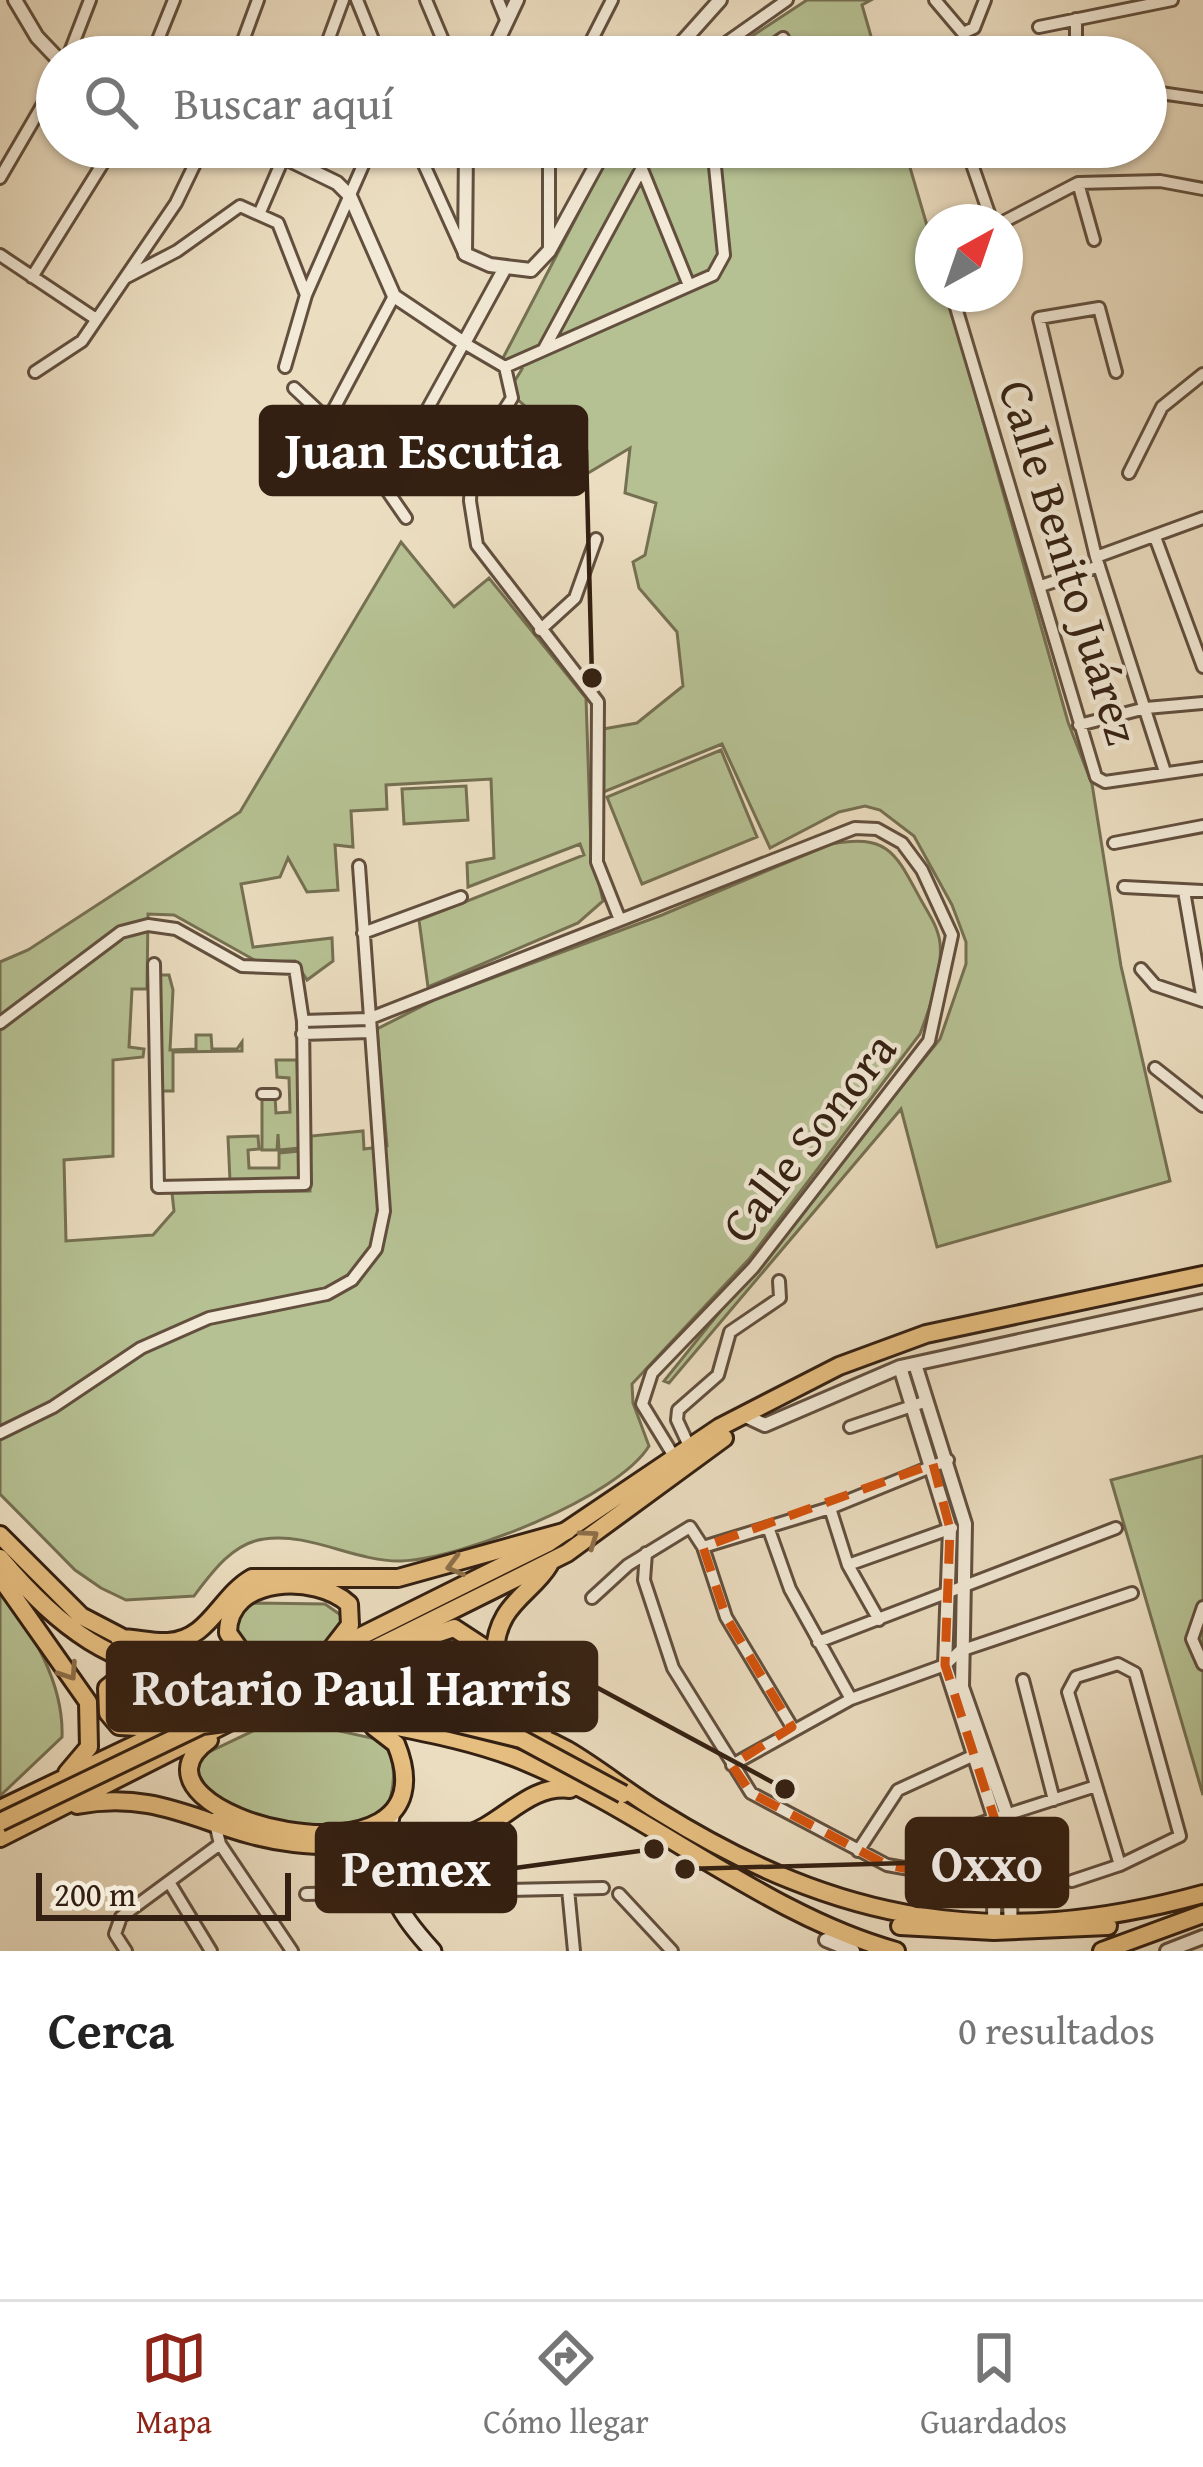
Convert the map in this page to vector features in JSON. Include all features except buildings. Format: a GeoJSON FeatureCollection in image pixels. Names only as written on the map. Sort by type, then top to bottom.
{"type":"FeatureCollection","features":[{"type":"Feature","properties":{"kind":"main road"},"geometry":{"type":"LineString","coordinates":[[582,1789],[540,1792],[474,1833],[293,1843],[215,1816],[193,1791],[189,1763],[201,1746],[244,1715],[332,1660],[567,1531],[682,1453],[839,1366],[926,1334],[1203,1275]]}},
{"type":"Feature","properties":{"kind":"main road"},"geometry":{"type":"LineString","coordinates":[[0,1808],[225,1704],[549,1564],[637,1504],[744,1419]]}},
{"type":"Feature","properties":{"kind":"main road"},"geometry":{"type":"LineString","coordinates":[[119,1638],[166,1643],[199,1633],[236,1589],[252,1579],[398,1578],[567,1531]]}},
{"type":"Feature","properties":{"kind":"main road"},"geometry":{"type":"LineString","coordinates":[[0,1534],[81,1616],[119,1638],[506,1724],[568,1751]]}},
{"type":"Feature","properties":{"kind":"main road"},"geometry":{"type":"LineString","coordinates":[[0,1558],[69,1631],[111,1655],[170,1676],[443,1736],[523,1761],[656,1820]]}},
{"type":"Feature","properties":{"kind":"main road"},"geometry":{"type":"LineString","coordinates":[[549,1564],[507,1612],[497,1657],[506,1692],[518,1712],[656,1820]]}},
{"type":"Feature","properties":{"kind":"main road"},"geometry":{"type":"LineString","coordinates":[[0,1577],[72,1674],[91,1712],[89,1747],[55,1784]]}},
{"type":"Feature","properties":{"kind":"main road"},"geometry":{"type":"LineString","coordinates":[[258,1672],[235,1648],[228,1623],[242,1599],[258,1589],[317,1589],[344,1599],[352,1619],[332,1660]]}},
{"type":"Feature","properties":{"kind":"main road"},"geometry":{"type":"LineString","coordinates":[[332,1660],[385,1656],[446,1628],[461,1630],[487,1655],[486,1685],[465,1705],[431,1707]]}},
{"type":"Feature","properties":{"kind":"main road"},"geometry":{"type":"LineString","coordinates":[[170,1676],[115,1678],[105,1696],[112,1719],[126,1728],[225,1704]]}},
{"type":"Feature","properties":{"kind":"main road"},"geometry":{"type":"LineString","coordinates":[[0,1822],[202,1725],[340,1707],[398,1709],[521,1739],[620,1796],[831,1934],[896,1951]]}},
{"type":"Feature","properties":{"kind":"main road"},"geometry":{"type":"LineString","coordinates":[[0,1835],[244,1715]]}},
{"type":"Feature","properties":{"kind":"main road"},"geometry":{"type":"LineString","coordinates":[[339,1715],[380,1730],[397,1744],[404,1793],[391,1816],[386,1840],[390,1894],[396,1910],[433,1951]]}},
{"type":"Feature","properties":{"kind":"main road"},"geometry":{"type":"LineString","coordinates":[[0,1835],[202,1735],[350,1715],[431,1724],[512,1745],[620,1796]]}},
{"type":"Feature","properties":{"kind":"main road"},"geometry":{"type":"LineString","coordinates":[[58,1809],[128,1798],[302,1832],[370,1829],[391,1816]]}},
{"type":"Feature","properties":{"kind":"main road"},"geometry":{"type":"LineString","coordinates":[[370,1829],[386,1840]]}},
{"type":"Feature","properties":{"kind":"main road"},"geometry":{"type":"LineString","coordinates":[[831,1934],[973,1948],[1041,1947],[1138,1924],[1203,1894]]}},
{"type":"Feature","properties":{"kind":"main road"},"geometry":{"type":"LineString","coordinates":[[1102,1951],[1203,1914]]}},
{"type":"Feature","properties":{"kind":"main road"},"geometry":{"type":"LineString","coordinates":[[831,1934],[1138,1924]]}},
{"type":"Feature","properties":{"kind":"street"},"geometry":{"type":"LineString","coordinates":[[15,0],[41,36]]}},
{"type":"Feature","properties":{"kind":"street"},"geometry":{"type":"LineString","coordinates":[[76,36],[90,0]]}},
{"type":"Feature","properties":{"kind":"street"},"geometry":{"type":"LineString","coordinates":[[160,36],[174,0]]}},
{"type":"Feature","properties":{"kind":"street"},"geometry":{"type":"LineString","coordinates":[[245,36],[258,0]]}},
{"type":"Feature","properties":{"kind":"street"},"geometry":{"type":"LineString","coordinates":[[330,36],[343,0]]}},
{"type":"Feature","properties":{"kind":"street"},"geometry":{"type":"LineString","coordinates":[[357,0],[372,36]]}},
{"type":"Feature","properties":{"kind":"street"},"geometry":{"type":"LineString","coordinates":[[426,0],[441,36]]}},
{"type":"Feature","properties":{"kind":"street"},"geometry":{"type":"LineString","coordinates":[[497,0],[507,22]]}},
{"type":"Feature","properties":{"kind":"street"},"geometry":{"type":"LineString","coordinates":[[500,36],[517,0]]}},
{"type":"Feature","properties":{"kind":"street"},"geometry":{"type":"LineString","coordinates":[[594,36],[612,0]]}},
{"type":"Feature","properties":{"kind":"street"},"geometry":{"type":"LineString","coordinates":[[688,36],[721,0]]}},
{"type":"Feature","properties":{"kind":"street"},"geometry":{"type":"LineString","coordinates":[[736,36],[787,0]]}},
{"type":"Feature","properties":{"kind":"street"},"geometry":{"type":"LineString","coordinates":[[935,0],[963,33],[974,28],[985,0]]}},
{"type":"Feature","properties":{"kind":"street"},"geometry":{"type":"LineString","coordinates":[[1040,27],[1076,19],[1103,6],[1172,0]]}},
{"type":"Feature","properties":{"kind":"street"},"geometry":{"type":"LineString","coordinates":[[1076,19],[1076,36]]}},
{"type":"Feature","properties":{"kind":"street"},"geometry":{"type":"LineString","coordinates":[[1167,91],[1203,99]]}},
{"type":"Feature","properties":{"kind":"street"},"geometry":{"type":"LineString","coordinates":[[0,178],[36,116]]}},
{"type":"Feature","properties":{"kind":"street"},"geometry":{"type":"LineString","coordinates":[[32,277],[100,168]]}},
{"type":"Feature","properties":{"kind":"street"},"geometry":{"type":"LineString","coordinates":[[35,372],[82,341],[176,203],[192,168]]}},
{"type":"Feature","properties":{"kind":"street"},"geometry":{"type":"LineString","coordinates":[[260,212],[279,168]]}},
{"type":"Feature","properties":{"kind":"street"},"geometry":{"type":"LineString","coordinates":[[314,168],[350,196],[394,296],[505,367],[512,398],[472,460],[470,501],[477,545],[598,702],[597,862],[620,920]]}},
{"type":"Feature","properties":{"kind":"street"},"geometry":{"type":"LineString","coordinates":[[285,367],[306,296],[361,168]]}},
{"type":"Feature","properties":{"kind":"street"},"geometry":{"type":"LineString","coordinates":[[426,168],[465,254],[505,268],[531,270],[545,257],[594,168]]}},
{"type":"Feature","properties":{"kind":"street"},"geometry":{"type":"LineString","coordinates":[[465,254],[466,168]]}},
{"type":"Feature","properties":{"kind":"street"},"geometry":{"type":"LineString","coordinates":[[545,257],[548,168]]}},
{"type":"Feature","properties":{"kind":"street"},"geometry":{"type":"LineString","coordinates":[[642,168],[688,284]]}},
{"type":"Feature","properties":{"kind":"street"},"geometry":{"type":"LineString","coordinates":[[544,349],[642,168]]}},
{"type":"Feature","properties":{"kind":"street"},"geometry":{"type":"LineString","coordinates":[[505,367],[713,275],[724,255],[715,168]]}},
{"type":"Feature","properties":{"kind":"street"},"geometry":{"type":"LineString","coordinates":[[974,168],[986,204]]}},
{"type":"Feature","properties":{"kind":"street"},"geometry":{"type":"LineString","coordinates":[[1023,212],[1078,183],[1160,181],[1203,189]]}},
{"type":"Feature","properties":{"kind":"street"},"geometry":{"type":"LineString","coordinates":[[1078,183],[1094,240]]}},
{"type":"Feature","properties":{"kind":"street"},"geometry":{"type":"LineString","coordinates":[[124,278],[177,251],[239,206],[278,223],[306,296]]}},
{"type":"Feature","properties":{"kind":"street"},"geometry":{"type":"LineString","coordinates":[[0,255],[96,319]]}},
{"type":"Feature","properties":{"kind":"street"},"geometry":{"type":"LineString","coordinates":[[386,484],[505,268]]}},
{"type":"Feature","properties":{"kind":"street"},"geometry":{"type":"LineString","coordinates":[[328,420],[394,296]]}},
{"type":"Feature","properties":{"kind":"street"},"geometry":{"type":"LineString","coordinates":[[1116,372],[1100,308],[1039,318],[1097,561],[1165,772],[1203,768]]}},
{"type":"Feature","properties":{"kind":"street","name":"Calle Benito Juárez"},"geometry":{"type":"LineString","coordinates":[[957,312],[1100,781],[1165,772]]}},
{"type":"Feature","properties":{"kind":"street"},"geometry":{"type":"LineString","coordinates":[[1129,473],[1162,407],[1203,374]]}},
{"type":"Feature","properties":{"kind":"street"},"geometry":{"type":"LineString","coordinates":[[294,388],[386,484],[406,518]]}},
{"type":"Feature","properties":{"kind":"street"},"geometry":{"type":"LineString","coordinates":[[1041,586],[1203,518]]}},
{"type":"Feature","properties":{"kind":"street"},"geometry":{"type":"LineString","coordinates":[[1155,537],[1203,667]]}},
{"type":"Feature","properties":{"kind":"street"},"geometry":{"type":"LineString","coordinates":[[540,630],[575,598],[596,539]]}},
{"type":"Feature","properties":{"kind":"street"},"geometry":{"type":"LineString","coordinates":[[1079,724],[1146,708],[1203,704]]}},
{"type":"Feature","properties":{"kind":"street"},"geometry":{"type":"LineString","coordinates":[[1114,843],[1203,826]]}},
{"type":"Feature","properties":{"kind":"street","name":"Calle Sonora"},"geometry":{"type":"LineString","coordinates":[[302,1028],[369,1026],[855,828],[878,829],[902,842],[922,871],[952,935],[929,1041],[753,1268],[652,1372],[642,1404],[652,1428],[682,1453]]}},
{"type":"Feature","properties":{"kind":"street"},"geometry":{"type":"LineString","coordinates":[[3,1427],[52,1407],[142,1348],[209,1318],[327,1294],[352,1280],[376,1250],[384,1211],[359,866]]}},
{"type":"Feature","properties":{"kind":"street"},"geometry":{"type":"LineString","coordinates":[[1124,887],[1203,891]]}},
{"type":"Feature","properties":{"kind":"street"},"geometry":{"type":"LineString","coordinates":[[1141,969],[1154,985],[1203,1001],[1184,891]]}},
{"type":"Feature","properties":{"kind":"street"},"geometry":{"type":"LineString","coordinates":[[363,933],[460,897]]}},
{"type":"Feature","properties":{"kind":"street"},"geometry":{"type":"LineString","coordinates":[[0,1023],[121,932],[148,925],[176,929],[242,966],[295,968],[302,1028],[305,1184],[158,1187],[154,964]]}},
{"type":"Feature","properties":{"kind":"street"},"geometry":{"type":"LineString","coordinates":[[1155,1068],[1203,1106]]}},
{"type":"Feature","properties":{"kind":"street"},"geometry":{"type":"LineString","coordinates":[[262,1094],[275,1094]]}},
{"type":"Feature","properties":{"kind":"street"},"geometry":{"type":"LineString","coordinates":[[682,1453],[678,1410],[718,1375],[730,1332],[780,1298],[779,1281]]}},
{"type":"Feature","properties":{"kind":"street"},"geometry":{"type":"LineString","coordinates":[[744,1419],[765,1425],[777,1422],[908,1366],[1203,1301]]}},
{"type":"Feature","properties":{"kind":"street"},"geometry":{"type":"LineString","coordinates":[[908,1366],[927,1401],[958,1526],[964,1582],[962,1687],[979,1752]]}},
{"type":"Feature","properties":{"kind":"street"},"geometry":{"type":"LineString","coordinates":[[908,1366],[911,1404],[941,1462]]}},
{"type":"Feature","properties":{"kind":"street"},"geometry":{"type":"LineString","coordinates":[[850,1427],[927,1401]]}},
{"type":"Feature","properties":{"kind":"street"},"geometry":{"type":"LineString","coordinates":[[703,1547],[830,1508],[941,1462]]}},
{"type":"Feature","properties":{"kind":"street"},"geometry":{"type":"LineString","coordinates":[[830,1508],[848,1565],[879,1620]]}},
{"type":"Feature","properties":{"kind":"street"},"geometry":{"type":"LineString","coordinates":[[848,1565],[958,1526]]}},
{"type":"Feature","properties":{"kind":"street"},"geometry":{"type":"LineString","coordinates":[[958,1526],[948,1596],[946,1665],[1001,1817],[1010,1886],[1003,1931]]}},
{"type":"Feature","properties":{"kind":"street"},"geometry":{"type":"LineString","coordinates":[[592,1598],[684,1527],[694,1530],[726,1617],[792,1727]]}},
{"type":"Feature","properties":{"kind":"street"},"geometry":{"type":"LineString","coordinates":[[768,1527],[790,1588],[851,1699]]}},
{"type":"Feature","properties":{"kind":"street"},"geometry":{"type":"LineString","coordinates":[[818,1642],[948,1596],[964,1582],[1116,1528]]}},
{"type":"Feature","properties":{"kind":"street"},"geometry":{"type":"LineString","coordinates":[[646,1553],[644,1580],[673,1668],[751,1792],[858,1851],[922,1875],[1010,1886]]}},
{"type":"Feature","properties":{"kind":"street"},"geometry":{"type":"LineString","coordinates":[[732,1765],[792,1727],[851,1699],[946,1665],[960,1651],[1132,1593]]}},
{"type":"Feature","properties":{"kind":"street"},"geometry":{"type":"LineString","coordinates":[[1203,1607],[1192,1639],[1203,1664]]}},
{"type":"Feature","properties":{"kind":"street"},"geometry":{"type":"LineString","coordinates":[[1072,1881],[1120,1865],[1180,1836],[1136,1673],[1128,1665],[1076,1677],[1070,1684],[1120,1865]]}},
{"type":"Feature","properties":{"kind":"street"},"geometry":{"type":"LineString","coordinates":[[1023,1680],[1054,1800]]}},
{"type":"Feature","properties":{"kind":"street"},"geometry":{"type":"LineString","coordinates":[[858,1851],[898,1790],[979,1752]]}},
{"type":"Feature","properties":{"kind":"street"},"geometry":{"type":"LineString","coordinates":[[922,1875],[940,1842],[1096,1786]]}},
{"type":"Feature","properties":{"kind":"street"},"geometry":{"type":"LineString","coordinates":[[215,1816],[220,1844],[292,1951]]}},
{"type":"Feature","properties":{"kind":"street"},"geometry":{"type":"LineString","coordinates":[[1001,1817],[994,1885],[1003,1931]]}},
{"type":"Feature","properties":{"kind":"street"},"geometry":{"type":"LineString","coordinates":[[126,1951],[115,1925],[220,1844]]}},
{"type":"Feature","properties":{"kind":"street"},"geometry":{"type":"LineString","coordinates":[[169,1882],[211,1951]]}},
{"type":"Feature","properties":{"kind":"street"},"geometry":{"type":"LineString","coordinates":[[568,1888],[574,1951]]}},
{"type":"Feature","properties":{"kind":"street"},"geometry":{"type":"LineString","coordinates":[[306,1894],[603,1888]]}},
{"type":"Feature","properties":{"kind":"street"},"geometry":{"type":"LineString","coordinates":[[619,1894],[666,1949]]}},
{"type":"Feature","properties":{"kind":"street"},"geometry":{"type":"LineString","coordinates":[[831,1934],[853,1951]]}},
{"type":"Feature","properties":{"kind":"street"},"geometry":{"type":"LineString","coordinates":[[1167,1951],[1203,1936]]}},
{"type":"Feature","properties":{"kind":"highlighted area"},"geometry":{"type":"Polygon","coordinates":[[[933,1464],[950,1529],[945,1665],[995,1820],[994,1885],[887,1865],[751,1793],[732,1765],[792,1727],[726,1617],[703,1547],[933,1464]]]}},
{"type":"Feature","properties":{"kind":"green space"},"geometry":{"type":"Polygon","coordinates":[[[807,0],[871,0],[862,5],[871,36],[752,36],[807,0]]]}},
{"type":"Feature","properties":{"kind":"green space"},"geometry":{"type":"Polygon","coordinates":[[[602,168],[910,168],[921,204],[915,204],[915,312],[952,312],[1068,722],[1092,784],[1121,966],[1170,1181],[937,1247],[901,1109],[669,1383],[664,1381],[940,1039],[966,964],[966,942],[952,905],[914,836],[880,810],[865,806],[839,812],[770,848],[722,744],[601,793],[603,729],[637,723],[683,686],[677,632],[639,588],[633,562],[645,555],[656,503],[625,493],[630,448],[563,488],[520,437],[534,414],[516,398],[514,382],[522,369],[503,358],[602,168]]]}},
{"type":"Feature","properties":{"kind":"green space"},"geometry":{"type":"Polygon","coordinates":[[[401,542],[454,607],[489,578],[586,698],[591,848],[603,901],[578,923],[428,987],[419,920],[584,855],[580,844],[468,887],[467,863],[494,858],[491,779],[386,785],[387,809],[351,811],[353,847],[335,845],[338,890],[307,892],[288,858],[280,877],[241,884],[253,947],[332,938],[333,961],[307,980],[295,961],[258,962],[174,915],[148,914],[147,989],[132,989],[129,1047],[144,1049],[143,1057],[113,1060],[113,1156],[64,1160],[66,1241],[153,1235],[174,1211],[172,1193],[310,1191],[311,1136],[363,1131],[364,1149],[387,1146],[377,1029],[436,999],[662,915],[831,844],[866,842],[897,859],[937,932],[940,965],[935,989],[920,1034],[750,1258],[632,1384],[633,1403],[649,1446],[632,1466],[536,1522],[428,1558],[384,1560],[298,1540],[264,1539],[233,1552],[194,1596],[126,1600],[75,1570],[0,1494],[0,962],[28,950],[240,812],[401,542]]]}},
{"type":"Feature","properties":{"kind":"green space"},"geometry":{"type":"Polygon","coordinates":[[[721,750],[757,837],[642,884],[607,797],[721,750]]]}},
{"type":"Feature","properties":{"kind":"green space"},"geometry":{"type":"Polygon","coordinates":[[[466,786],[468,820],[404,824],[402,789],[466,786]]]}},
{"type":"Feature","properties":{"kind":"green space"},"geometry":{"type":"Polygon","coordinates":[[[160,975],[169,975],[173,990],[170,1050],[196,1049],[196,1035],[211,1035],[212,1049],[237,1049],[242,1042],[242,1051],[173,1052],[173,1091],[162,1091],[160,975]]]}},
{"type":"Feature","properties":{"kind":"green space"},"geometry":{"type":"Polygon","coordinates":[[[276,1060],[297,1060],[300,1148],[279,1150],[278,1134],[277,1150],[262,1150],[262,1097],[275,1096],[276,1113],[290,1112],[289,1078],[277,1077],[276,1060]]]}},
{"type":"Feature","properties":{"kind":"green space"},"geometry":{"type":"Polygon","coordinates":[[[258,1136],[259,1149],[248,1150],[249,1168],[279,1168],[279,1153],[300,1151],[301,1179],[230,1181],[228,1137],[258,1136]]]}},
{"type":"Feature","properties":{"kind":"green space"},"geometry":{"type":"Polygon","coordinates":[[[1203,1456],[1203,1795],[1111,1480],[1203,1456]]]}},
{"type":"Feature","properties":{"kind":"green space"},"geometry":{"type":"Polygon","coordinates":[[[0,1589],[44,1658],[58,1697],[62,1737],[0,1796],[0,1589]]]}},
{"type":"Feature","properties":{"kind":"green space"},"geometry":{"type":"Polygon","coordinates":[[[254,1603],[325,1604],[345,1618],[327,1645],[305,1659],[282,1663],[260,1659],[244,1649],[236,1634],[238,1619],[254,1603]]]}},
{"type":"Feature","properties":{"kind":"green space"},"geometry":{"type":"Polygon","coordinates":[[[457,1638],[479,1652],[482,1685],[468,1695],[452,1701],[418,1701],[348,1682],[457,1638]]]}},
{"type":"Feature","properties":{"kind":"green space"},"geometry":{"type":"Polygon","coordinates":[[[280,1718],[381,1740],[394,1775],[385,1813],[365,1822],[323,1827],[217,1806],[194,1766],[207,1753],[280,1718]]]}},
{"type":"Feature","properties":{"kind":"place","name":"Juan Escutia"},"geometry":{"type":"Point","coordinates":[592,678]}},
{"type":"Feature","properties":{"kind":"place","name":"Rotario Paul Harris"},"geometry":{"type":"Point","coordinates":[785,1789]}},
{"type":"Feature","properties":{"kind":"place","name":"Pemex"},"geometry":{"type":"Point","coordinates":[654,1849]}},
{"type":"Feature","properties":{"kind":"place","name":"Oxxo"},"geometry":{"type":"Point","coordinates":[685,1869]}}]}
